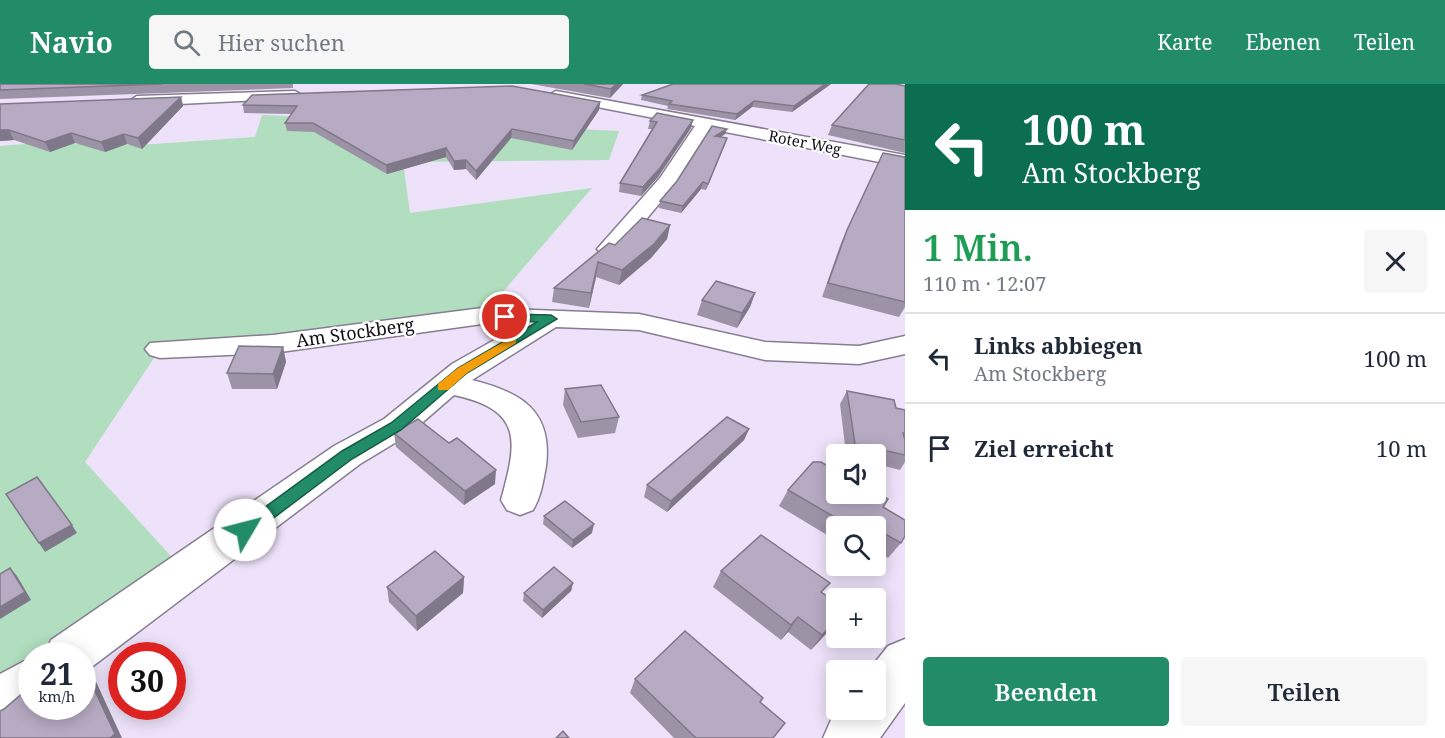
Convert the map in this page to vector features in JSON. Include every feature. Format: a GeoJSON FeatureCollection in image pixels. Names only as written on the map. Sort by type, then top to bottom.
{"type":"FeatureCollection","features":[{"type":"Feature","properties":{"kind":"street","name":"Roter Weg"},"geometry":{"type":"LineString","coordinates":[[544,93],[905,161]]}},
{"type":"Feature","properties":{"kind":"street"},"geometry":{"type":"LineString","coordinates":[[120,101],[307,95]]}},
{"type":"Feature","properties":{"kind":"street"},"geometry":{"type":"LineString","coordinates":[[609,249],[667,182],[705,123]]}},
{"type":"Feature","properties":{"kind":"street","name":"Am Stockberg"},"geometry":{"type":"LineString","coordinates":[[160,349],[273,344],[482,316],[639,322],[765,351],[859,355],[905,345]]}},
{"type":"Feature","properties":{"kind":"street"},"geometry":{"type":"LineString","coordinates":[[88,642],[347,455],[396,427],[463,371],[551,319]]}},
{"type":"Feature","properties":{"kind":"street"},"geometry":{"type":"LineString","coordinates":[[447,384],[465,387],[496,399],[522,416],[529,434],[528,466],[520,500]]}},
{"type":"Feature","properties":{"kind":"street"},"geometry":{"type":"LineString","coordinates":[[886,688],[905,662]]}},
{"type":"Feature","properties":{"kind":"street"},"geometry":{"type":"LineString","coordinates":[[0,703],[18,691]]}},
{"type":"Feature","properties":{"kind":"street"},"geometry":{"type":"LineString","coordinates":[[849,738],[862,720]]}},
{"type":"Feature","properties":{"kind":"green space"},"geometry":{"type":"Polygon","coordinates":[[[262,115],[619,131],[609,160],[403,162],[410,213],[592,188],[482,316],[160,349],[85,462],[179,565],[65,642],[18,642],[18,675],[0,687],[0,146],[37,143],[139,145],[255,137],[262,115]]]}},
{"type":"Feature","properties":{"kind":"building"},"geometry":{"type":"Polygon","coordinates":[[[0,84],[162,84],[0,90],[0,84]]]}},
{"type":"Feature","properties":{"kind":"building"},"geometry":{"type":"Polygon","coordinates":[[[584,84],[616,84],[611,89],[584,84]]]}},
{"type":"Feature","properties":{"kind":"building"},"geometry":{"type":"Polygon","coordinates":[[[673,84],[825,84],[794,106],[754,101],[737,114],[669,104],[672,101],[642,95],[673,84]]]}},
{"type":"Feature","properties":{"kind":"building"},"geometry":{"type":"Polygon","coordinates":[[[869,84],[905,86],[905,140],[832,125],[869,84]]]}},
{"type":"Feature","properties":{"kind":"building"},"geometry":{"type":"Polygon","coordinates":[[[512,86],[600,102],[574,141],[512,129],[476,171],[466,160],[454,161],[446,148],[386,165],[313,123],[285,123],[297,106],[243,105],[252,95],[512,86]]]}},
{"type":"Feature","properties":{"kind":"building"},"geometry":{"type":"Polygon","coordinates":[[[181,97],[138,138],[124,134],[101,142],[71,133],[45,142],[9,130],[0,130],[0,104],[181,97]]]}},
{"type":"Feature","properties":{"kind":"building"},"geometry":{"type":"Polygon","coordinates":[[[657,113],[693,120],[660,168],[643,187],[620,183],[657,122],[650,121],[657,113]]]}},
{"type":"Feature","properties":{"kind":"building"},"geometry":{"type":"Polygon","coordinates":[[[712,126],[727,129],[715,136],[727,138],[708,184],[703,182],[683,206],[660,201],[677,181],[712,126]]]}},
{"type":"Feature","properties":{"kind":"building"},"geometry":{"type":"Polygon","coordinates":[[[883,153],[905,157],[905,302],[828,283],[847,230],[883,153]]]}},
{"type":"Feature","properties":{"kind":"building"},"geometry":{"type":"Polygon","coordinates":[[[642,218],[670,225],[654,244],[622,270],[598,262],[591,293],[554,288],[609,243],[615,245],[642,218]]]}},
{"type":"Feature","properties":{"kind":"building"},"geometry":{"type":"Polygon","coordinates":[[[716,281],[755,293],[742,313],[702,300],[716,281]]]}},
{"type":"Feature","properties":{"kind":"building"},"geometry":{"type":"Polygon","coordinates":[[[239,346],[283,347],[273,374],[227,373],[239,346]]]}},
{"type":"Feature","properties":{"kind":"building"},"geometry":{"type":"Polygon","coordinates":[[[601,385],[619,417],[581,422],[565,389],[601,385]]]}},
{"type":"Feature","properties":{"kind":"building"},"geometry":{"type":"Polygon","coordinates":[[[847,391],[894,400],[896,408],[905,410],[905,433],[903,433],[905,455],[886,451],[886,444],[855,444],[847,391]]]}},
{"type":"Feature","properties":{"kind":"building"},"geometry":{"type":"Polygon","coordinates":[[[727,417],[749,429],[671,501],[647,485],[727,417]]]}},
{"type":"Feature","properties":{"kind":"building"},"geometry":{"type":"Polygon","coordinates":[[[418,419],[449,443],[457,438],[496,470],[465,491],[394,433],[418,419]]]}},
{"type":"Feature","properties":{"kind":"building"},"geometry":{"type":"Polygon","coordinates":[[[813,462],[821,462],[826,465],[826,504],[885,504],[883,507],[905,520],[905,536],[901,543],[886,535],[886,516],[833,516],[788,490],[813,462]]]}},
{"type":"Feature","properties":{"kind":"building"},"geometry":{"type":"Polygon","coordinates":[[[37,477],[72,525],[39,543],[6,494],[37,477]]]}},
{"type":"Feature","properties":{"kind":"building"},"geometry":{"type":"Polygon","coordinates":[[[565,501],[594,524],[573,540],[544,516],[565,501]]]}},
{"type":"Feature","properties":{"kind":"building"},"geometry":{"type":"Polygon","coordinates":[[[761,535],[830,583],[821,592],[826,595],[826,631],[822,635],[798,617],[791,625],[721,571],[761,535]]]}},
{"type":"Feature","properties":{"kind":"building"},"geometry":{"type":"Polygon","coordinates":[[[435,551],[464,577],[416,616],[387,587],[435,551]]]}},
{"type":"Feature","properties":{"kind":"building"},"geometry":{"type":"Polygon","coordinates":[[[554,567],[573,583],[543,610],[524,593],[554,567]]]}},
{"type":"Feature","properties":{"kind":"building"},"geometry":{"type":"Polygon","coordinates":[[[10,568],[25,592],[0,607],[0,574],[10,568]]]}},
{"type":"Feature","properties":{"kind":"building"},"geometry":{"type":"Polygon","coordinates":[[[685,631],[763,698],[760,702],[785,723],[773,738],[696,738],[635,679],[685,631]]]}},
{"type":"Feature","properties":{"kind":"building"},"geometry":{"type":"Polygon","coordinates":[[[96,693],[115,734],[110,738],[0,738],[0,711],[18,697],[18,720],[96,720],[96,693]]]}},
{"type":"Feature","properties":{"kind":"building"},"geometry":{"type":"Polygon","coordinates":[[[563,731],[569,738],[556,738],[563,731]]]}},
{"type":"Feature","properties":{"kind":"slow traffic"},"geometry":{"type":"LineString","coordinates":[[443,387],[463,371],[512,340]]}},
{"type":"Feature","properties":{"kind":"route"},"geometry":{"type":"LineString","coordinates":[[245,530],[347,455],[396,427],[463,371],[510,341],[551,319],[505,317]]}}]}
